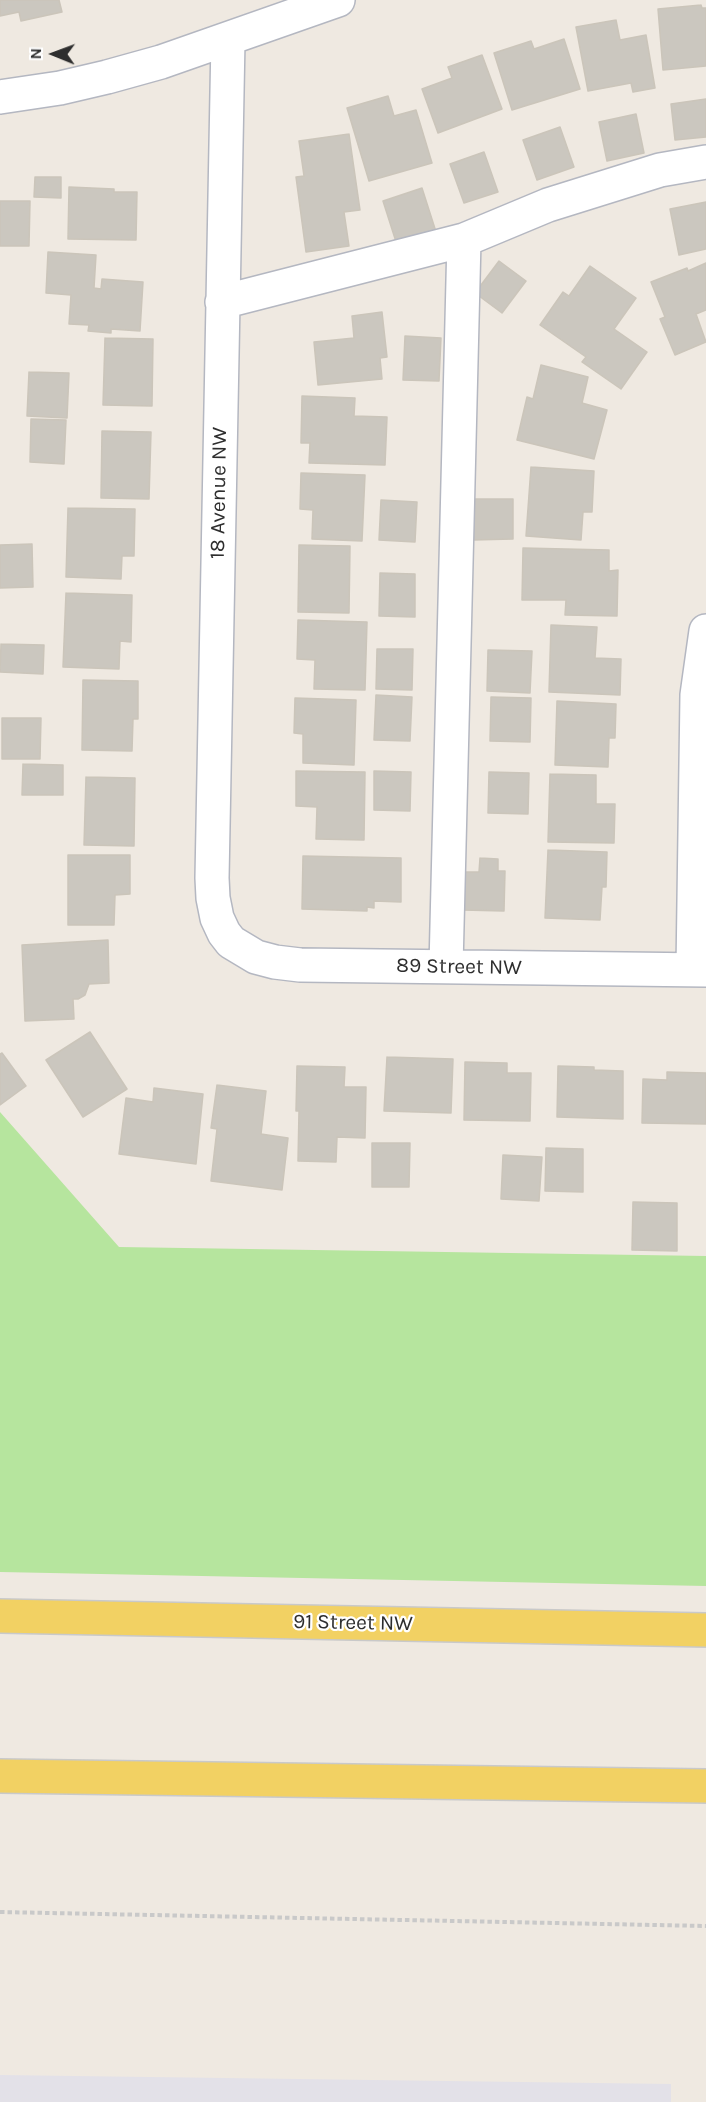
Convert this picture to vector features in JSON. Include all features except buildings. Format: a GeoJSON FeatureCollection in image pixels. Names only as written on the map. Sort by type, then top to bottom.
{"type":"FeatureCollection","features":[{"type":"Feature","properties":{"kind":"main road","name":"91 Street NW"},"geometry":{"type":"LineString","coordinates":[[0,1616],[706,1630]]}},
{"type":"Feature","properties":{"kind":"main road"},"geometry":{"type":"LineString","coordinates":[[0,1776],[706,1786]]}},
{"type":"Feature","properties":{"kind":"street"},"geometry":{"type":"LineString","coordinates":[[0,97],[106,77],[161,62],[338,0]]}},
{"type":"Feature","properties":{"kind":"street","name":"18 Avenue NW"},"geometry":{"type":"LineString","coordinates":[[228,40],[212,878],[217,918],[231,942]]}},
{"type":"Feature","properties":{"kind":"street"},"geometry":{"type":"LineString","coordinates":[[222,302],[464,240],[548,205],[660,171],[706,162]]}},
{"type":"Feature","properties":{"kind":"street"},"geometry":{"type":"LineString","coordinates":[[446,966],[464,240]]}},
{"type":"Feature","properties":{"kind":"street","name":"89 Street NW"},"geometry":{"type":"LineString","coordinates":[[231,942],[256,957],[300,965],[699,969],[697,695],[706,631]]}},
{"type":"Feature","properties":{"kind":"path"},"geometry":{"type":"LineString","coordinates":[[0,1912],[706,1926]]}},
{"type":"Feature","properties":{"kind":"shaded area"},"geometry":{"type":"Polygon","coordinates":[[[0,2075],[671,2084],[671,2102],[0,2102],[0,2075]]]}},
{"type":"Feature","properties":{"kind":"green space"},"geometry":{"type":"Polygon","coordinates":[[[0,1112],[119,1247],[706,1256],[706,1586],[0,1572],[0,1112]]]}}]}
